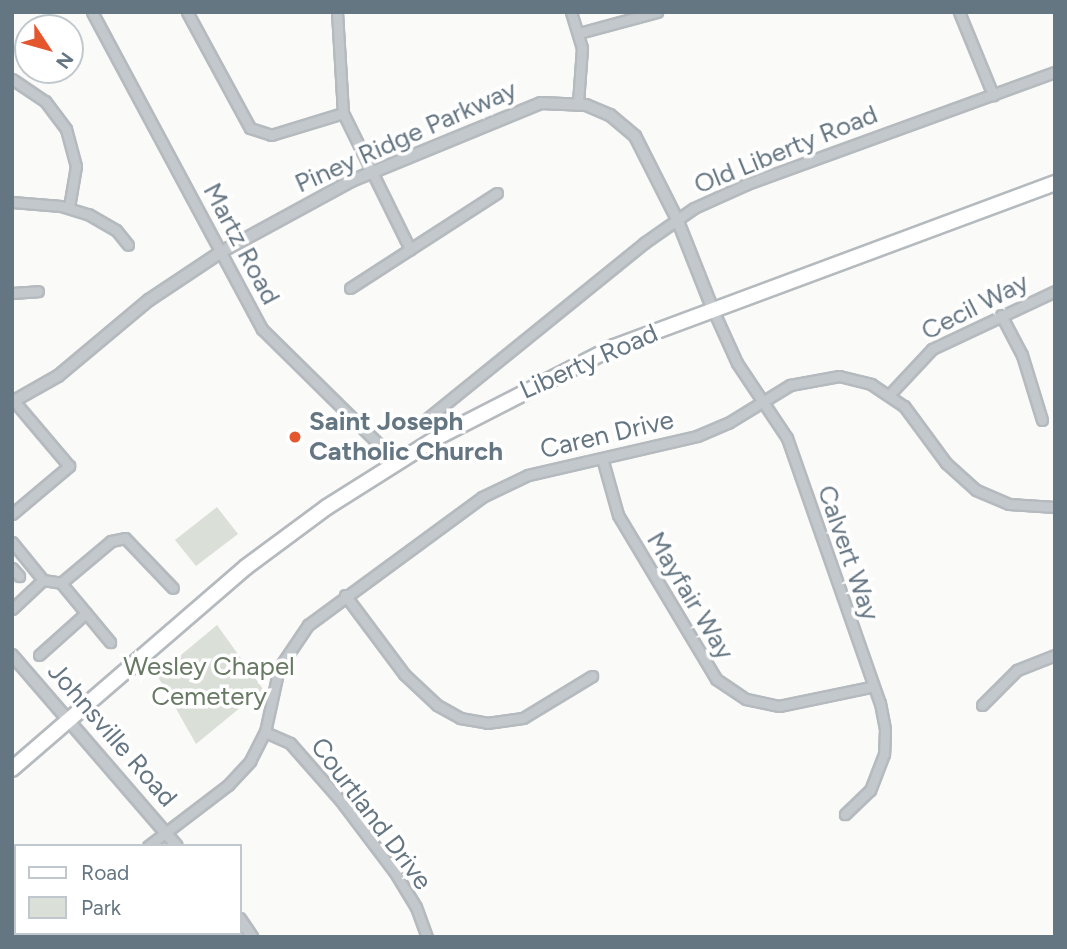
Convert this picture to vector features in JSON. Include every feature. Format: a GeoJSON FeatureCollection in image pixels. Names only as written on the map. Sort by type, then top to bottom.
{"type":"FeatureCollection","features":[{"type":"Feature","properties":{"kind":"main road","name":"Liberty Road"},"geometry":{"type":"LineString","coordinates":[[12,769],[246,568],[397,462],[571,367],[713,310],[1055,183]]}},
{"type":"Feature","properties":{"kind":"street","name":"Martz Road"},"geometry":{"type":"LineString","coordinates":[[92,12],[272,343],[389,449],[397,462]]}},
{"type":"Feature","properties":{"kind":"street"},"geometry":{"type":"LineString","coordinates":[[187,12],[250,128],[271,135],[342,113]]}},
{"type":"Feature","properties":{"kind":"street"},"geometry":{"type":"LineString","coordinates":[[337,12],[342,113],[410,249]]}},
{"type":"Feature","properties":{"kind":"street"},"geometry":{"type":"LineString","coordinates":[[571,12],[579,33],[582,68],[578,102]]}},
{"type":"Feature","properties":{"kind":"street"},"geometry":{"type":"LineString","coordinates":[[579,33],[657,12]]}},
{"type":"Feature","properties":{"kind":"street"},"geometry":{"type":"LineString","coordinates":[[959,12],[993,94]]}},
{"type":"Feature","properties":{"kind":"street","name":"Old Liberty Road"},"geometry":{"type":"LineString","coordinates":[[428,418],[677,219],[738,187],[1055,72]]}},
{"type":"Feature","properties":{"kind":"street"},"geometry":{"type":"LineString","coordinates":[[12,79],[45,101],[66,129],[76,166],[69,207]]}},
{"type":"Feature","properties":{"kind":"street","name":"Piney Ridge Parkway"},"geometry":{"type":"LineString","coordinates":[[13,402],[58,376],[149,300],[221,251],[370,172],[527,106],[578,102],[610,115],[635,136],[677,219],[713,310]]}},
{"type":"Feature","properties":{"kind":"street"},"geometry":{"type":"LineString","coordinates":[[351,288],[497,193]]}},
{"type":"Feature","properties":{"kind":"street"},"geometry":{"type":"LineString","coordinates":[[12,202],[69,207],[103,221],[128,245]]}},
{"type":"Feature","properties":{"kind":"street"},"geometry":{"type":"LineString","coordinates":[[12,293],[38,291]]}},
{"type":"Feature","properties":{"kind":"street","name":"Cecil Way"},"geometry":{"type":"LineString","coordinates":[[889,395],[932,349],[1001,314],[1055,291]]}},
{"type":"Feature","properties":{"kind":"street","name":"Calvert Way"},"geometry":{"type":"LineString","coordinates":[[713,310],[737,363],[790,446],[883,717],[884,754],[870,790],[845,814]]}},
{"type":"Feature","properties":{"kind":"street"},"geometry":{"type":"LineString","coordinates":[[1001,314],[1022,355],[1042,420]]}},
{"type":"Feature","properties":{"kind":"street","name":"Caren Drive"},"geometry":{"type":"LineString","coordinates":[[150,844],[238,776],[265,732],[279,668],[290,646],[320,614],[497,489],[551,468],[695,436],[790,386],[823,376],[856,379],[889,395],[915,417],[946,463],[976,490],[1009,504],[1055,507]]}},
{"type":"Feature","properties":{"kind":"street"},"geometry":{"type":"LineString","coordinates":[[12,514],[69,466],[13,402]]}},
{"type":"Feature","properties":{"kind":"street","name":"Mayfair Way"},"geometry":{"type":"LineString","coordinates":[[602,458],[618,515],[716,679],[746,699],[779,706],[871,687]]}},
{"type":"Feature","properties":{"kind":"street"},"geometry":{"type":"LineString","coordinates":[[61,583],[111,541],[125,538],[173,588]]}},
{"type":"Feature","properties":{"kind":"street"},"geometry":{"type":"LineString","coordinates":[[12,542],[43,580],[61,583],[110,642]]}},
{"type":"Feature","properties":{"kind":"street"},"geometry":{"type":"LineString","coordinates":[[12,609],[43,580]]}},
{"type":"Feature","properties":{"kind":"street"},"geometry":{"type":"LineString","coordinates":[[345,595],[404,674],[437,705],[460,718],[487,723],[523,718],[592,676]]}},
{"type":"Feature","properties":{"kind":"street"},"geometry":{"type":"LineString","coordinates":[[39,655],[86,613]]}},
{"type":"Feature","properties":{"kind":"street","name":"Johnsville Road"},"geometry":{"type":"LineString","coordinates":[[12,655],[176,844]]}},
{"type":"Feature","properties":{"kind":"street"},"geometry":{"type":"LineString","coordinates":[[982,705],[1017,670],[1055,655]]}},
{"type":"Feature","properties":{"kind":"street","name":"Courtland Drive"},"geometry":{"type":"LineString","coordinates":[[265,732],[290,743],[341,801],[401,882],[428,937]]}},
{"type":"Feature","properties":{"kind":"street"},"geometry":{"type":"LineString","coordinates":[[242,922],[252,937]]}},
{"type":"Feature","properties":{"kind":"green space"},"geometry":{"type":"Polygon","coordinates":[[[217,507],[238,534],[196,566],[175,540],[217,507]]]}},
{"type":"Feature","properties":{"kind":"green space","name":"Wesley Chapel Cemetery"},"geometry":{"type":"Polygon","coordinates":[[[217,625],[263,689],[196,744],[157,675],[217,625]]]}},
{"type":"Feature","properties":{"kind":"place","name":"Saint Joseph Catholic Church"},"geometry":{"type":"Point","coordinates":[295,437]}}]}
